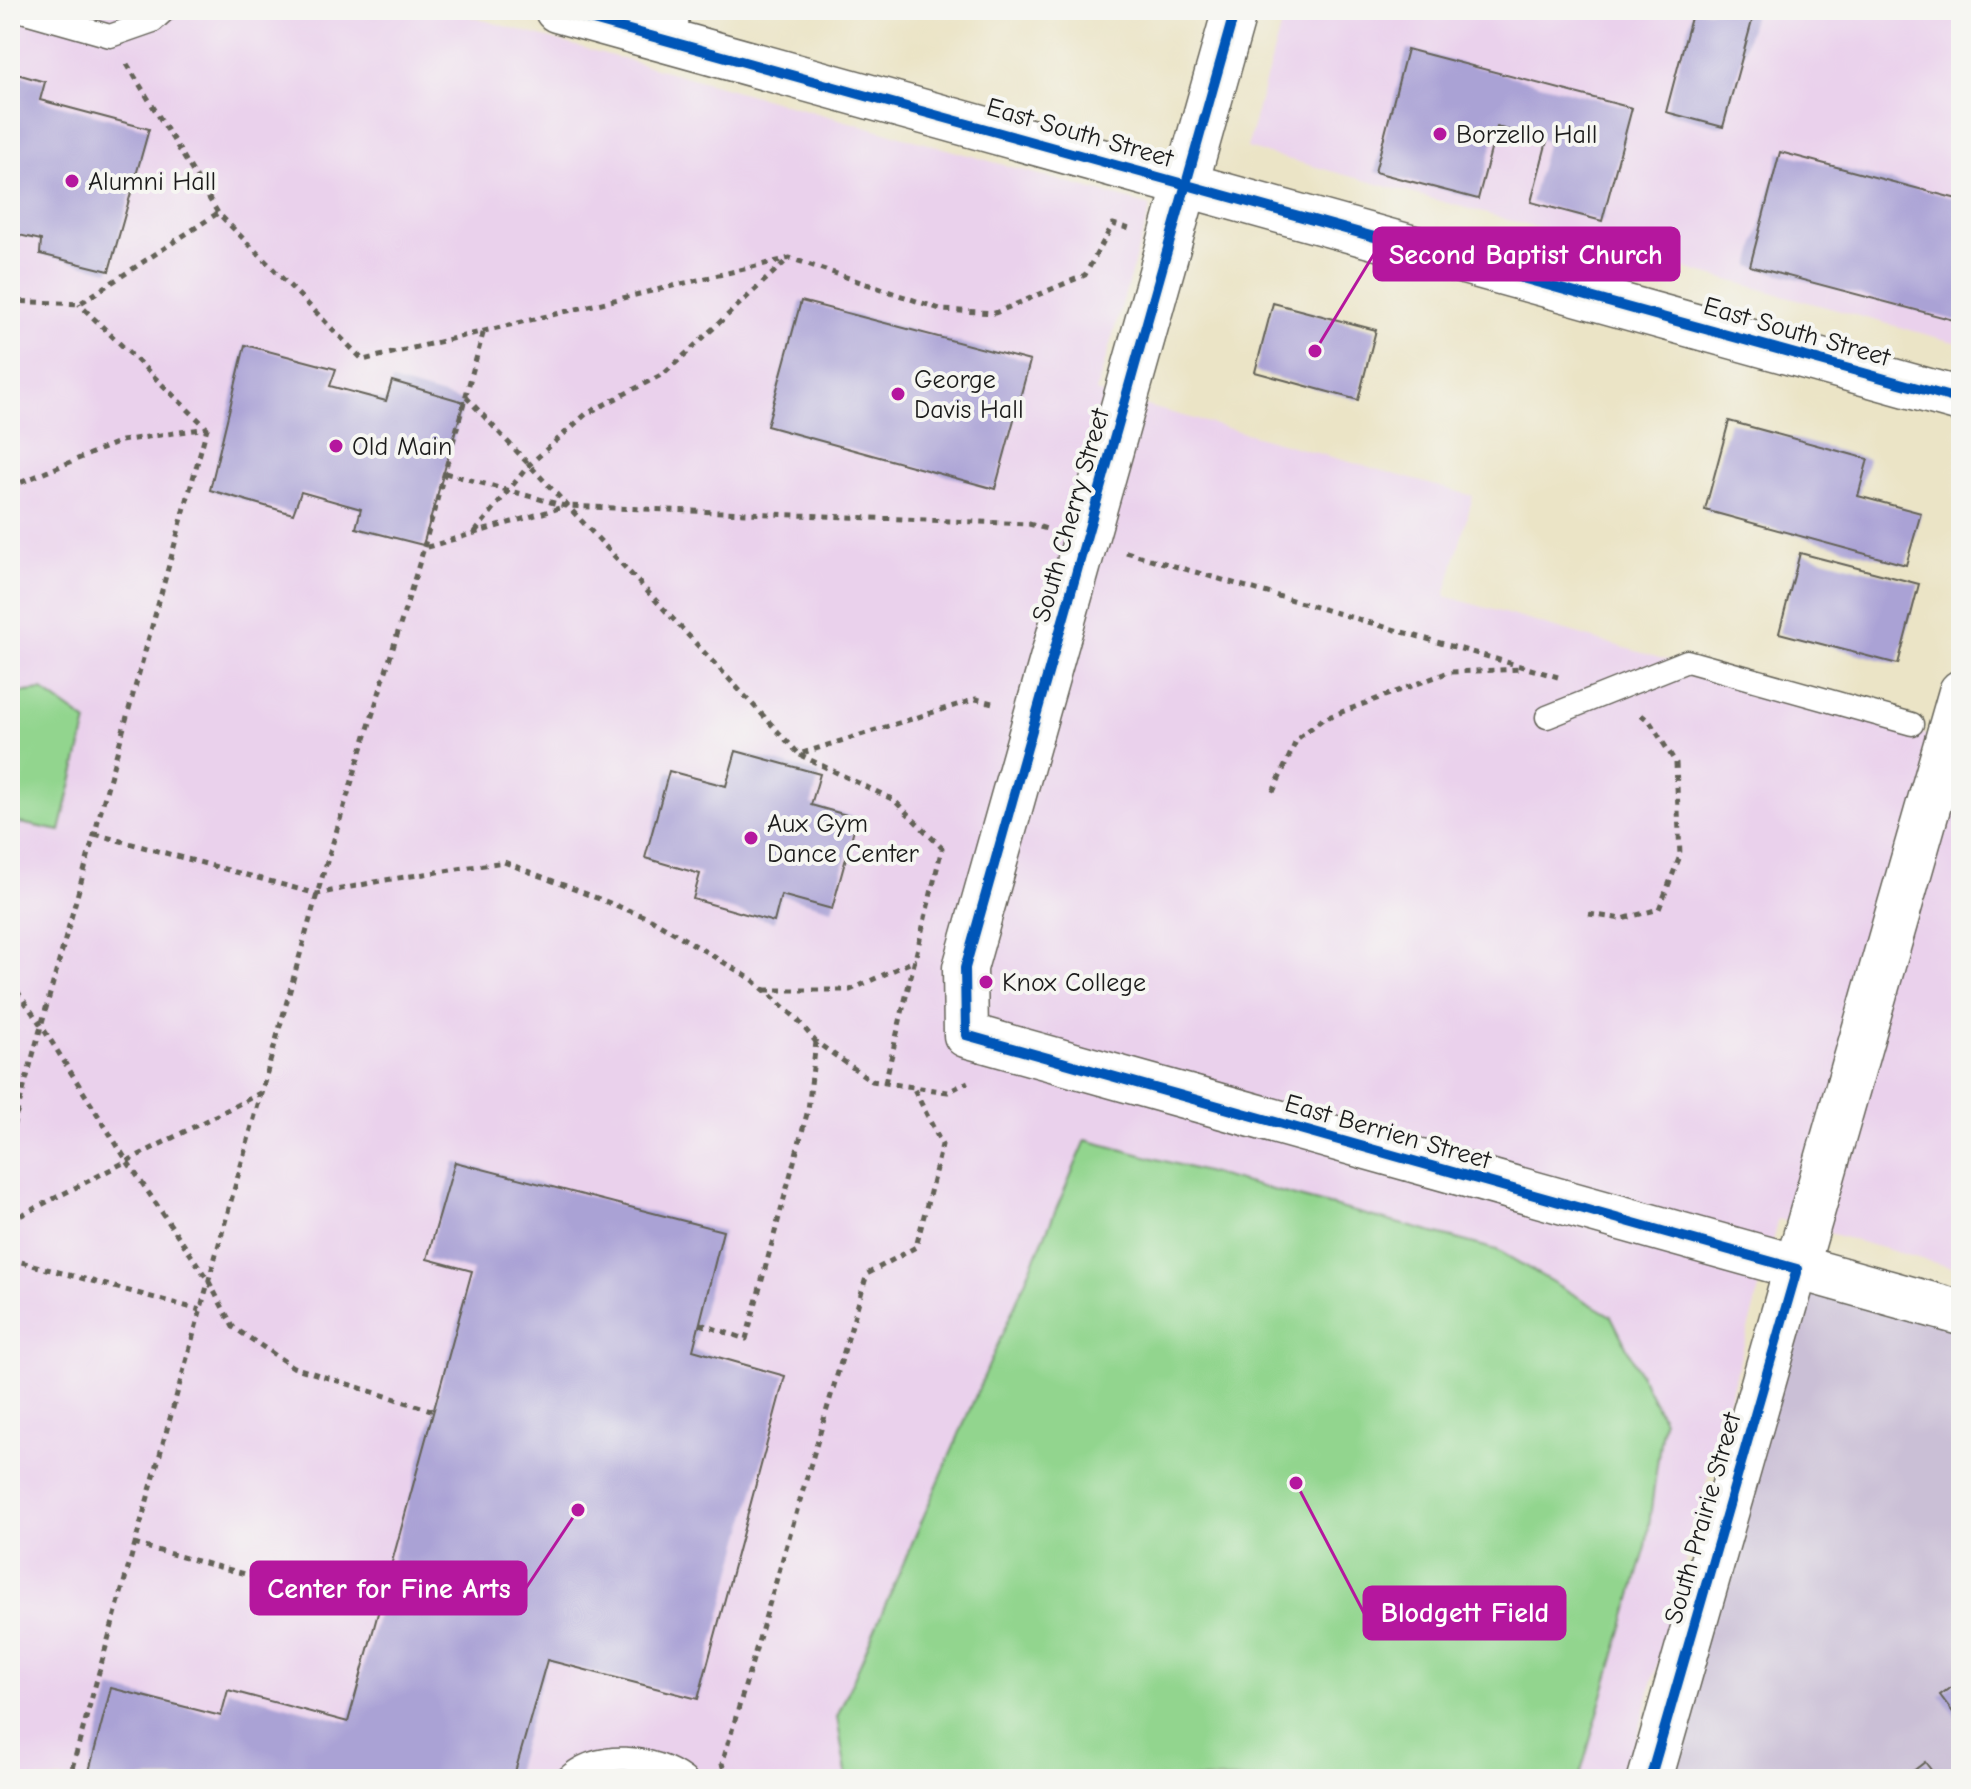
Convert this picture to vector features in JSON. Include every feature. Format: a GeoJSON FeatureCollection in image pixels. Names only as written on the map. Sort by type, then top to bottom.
{"type":"FeatureCollection","features":[{"type":"Feature","properties":{"kind":"street","name":"East South Street"},"geometry":{"type":"LineString","coordinates":[[557,10],[676,26],[1187,184],[1961,400]]}},
{"type":"Feature","properties":{"kind":"street","name":"South Cherry Street"},"geometry":{"type":"LineString","coordinates":[[966,1035],[965,968],[1235,10]]}},
{"type":"Feature","properties":{"kind":"street","name":"South Prairie Street"},"geometry":{"type":"LineString","coordinates":[[1650,1779],[1961,692]]}},
{"type":"Feature","properties":{"kind":"street","name":"East Berrien Street"},"geometry":{"type":"LineString","coordinates":[[966,1035],[1961,1313]]}},
{"type":"Feature","properties":{"kind":"lane"},"geometry":{"type":"LineString","coordinates":[[18,10],[110,36],[153,21],[165,10]]}},
{"type":"Feature","properties":{"kind":"lane"},"geometry":{"type":"LineString","coordinates":[[1547,717],[1687,661],[1912,724]]}},
{"type":"Feature","properties":{"kind":"lane"},"geometry":{"type":"LineString","coordinates":[[566,1779],[603,1761],[637,1758],[670,1768],[685,1779]]}},
{"type":"Feature","properties":{"kind":"path"},"geometry":{"type":"LineString","coordinates":[[110,36],[218,213],[363,360],[790,258],[943,310],[995,313],[1085,275],[1113,224],[1171,240]]}},
{"type":"Feature","properties":{"kind":"path"},"geometry":{"type":"LineString","coordinates":[[10,301],[79,304],[218,213]]}},
{"type":"Feature","properties":{"kind":"path"},"geometry":{"type":"LineString","coordinates":[[474,532],[529,465],[586,414],[665,373],[790,258]]}},
{"type":"Feature","properties":{"kind":"path"},"geometry":{"type":"LineString","coordinates":[[79,304],[207,428]]}},
{"type":"Feature","properties":{"kind":"path"},"geometry":{"type":"LineString","coordinates":[[69,1779],[317,894],[424,548],[484,330]]}},
{"type":"Feature","properties":{"kind":"path"},"geometry":{"type":"LineString","coordinates":[[466,397],[799,754],[894,800],[942,848],[885,1083]]}},
{"type":"Feature","properties":{"kind":"path"},"geometry":{"type":"LineString","coordinates":[[10,487],[121,441],[207,428]]}},
{"type":"Feature","properties":{"kind":"path"},"geometry":{"type":"LineString","coordinates":[[10,1138],[207,428]]}},
{"type":"Feature","properties":{"kind":"path"},"geometry":{"type":"LineString","coordinates":[[445,473],[565,506],[1029,524],[1611,693],[1650,722],[1676,763],[1680,856],[1659,909],[1622,919],[1589,914]]}},
{"type":"Feature","properties":{"kind":"path"},"geometry":{"type":"LineString","coordinates":[[424,548],[565,506]]}},
{"type":"Feature","properties":{"kind":"path"},"geometry":{"type":"LineString","coordinates":[[1273,792],[1297,739],[1323,719],[1449,672],[1527,669]]}},
{"type":"Feature","properties":{"kind":"path"},"geometry":{"type":"LineString","coordinates":[[799,754],[976,699],[1037,714]]}},
{"type":"Feature","properties":{"kind":"path"},"geometry":{"type":"LineString","coordinates":[[95,834],[317,894],[504,862],[651,919],[753,980],[796,1018],[816,1042],[872,1081],[948,1092],[1026,1052]]}},
{"type":"Feature","properties":{"kind":"path"},"geometry":{"type":"LineString","coordinates":[[765,990],[850,990],[915,959],[965,968]]}},
{"type":"Feature","properties":{"kind":"path"},"geometry":{"type":"LineString","coordinates":[[10,981],[208,1280],[233,1327],[293,1367],[434,1411]]}},
{"type":"Feature","properties":{"kind":"path"},"geometry":{"type":"LineString","coordinates":[[700,1324],[746,1339],[808,1110],[816,1042]]}},
{"type":"Feature","properties":{"kind":"path"},"geometry":{"type":"LineString","coordinates":[[728,1779],[722,1764],[867,1274],[916,1247],[942,1145],[913,1087]]}},
{"type":"Feature","properties":{"kind":"path"},"geometry":{"type":"LineString","coordinates":[[10,1221],[261,1092]]}},
{"type":"Feature","properties":{"kind":"path"},"geometry":{"type":"LineString","coordinates":[[10,1259],[200,1310]]}},
{"type":"Feature","properties":{"kind":"path"},"geometry":{"type":"LineString","coordinates":[[134,1544],[379,1610]]}},
{"type":"Feature","properties":{"kind":"shaded area","name":"Knox College"},"geometry":{"type":"Polygon","coordinates":[[[10,10],[447,10],[1151,206],[1096,392],[1473,496],[1445,596],[1961,745],[1961,1270],[1778,1219],[1626,1779],[10,1779],[10,10]]]}},
{"type":"Feature","properties":{"kind":"shaded area"},"geometry":{"type":"Polygon","coordinates":[[[1285,10],[1961,10],[1961,344],[1247,148],[1285,10]]]}},
{"type":"Feature","properties":{"kind":"shaded area"},"geometry":{"type":"Polygon","coordinates":[[[1797,1269],[1961,1313],[1961,1779],[1650,1779],[1797,1269]]]}},
{"type":"Feature","properties":{"kind":"green space"},"geometry":{"type":"Polygon","coordinates":[[[42,690],[87,722],[60,831],[20,823],[10,816],[10,694],[42,690]]]}},
{"type":"Feature","properties":{"kind":"green space"},"geometry":{"type":"Polygon","coordinates":[[[1086,1140],[1497,1250],[1611,1316],[1663,1420],[1646,1547],[1579,1779],[847,1779],[837,1717],[1086,1140]]]}},
{"type":"Feature","properties":{"kind":"building"},"geometry":{"type":"Polygon","coordinates":[[[1693,10],[1755,10],[1723,127],[1666,112],[1693,10]]]}},
{"type":"Feature","properties":{"kind":"building","name":"Borzello Hall"},"geometry":{"type":"Polygon","coordinates":[[[1407,49],[1632,108],[1602,221],[1531,202],[1547,141],[1497,127],[1478,199],[1375,172],[1407,49]]]}},
{"type":"Feature","properties":{"kind":"building","name":"Alumni Hall"},"geometry":{"type":"Polygon","coordinates":[[[10,72],[45,82],[40,100],[149,129],[109,271],[40,254],[41,240],[10,233],[10,72]]]}},
{"type":"Feature","properties":{"kind":"building"},"geometry":{"type":"Polygon","coordinates":[[[1780,152],[1961,200],[1961,322],[1750,266],[1780,152]]]}},
{"type":"Feature","properties":{"kind":"building","name":"George Davis Hall"},"geometry":{"type":"Polygon","coordinates":[[[801,301],[1030,361],[995,489],[767,426],[801,301]]]}},
{"type":"Feature","properties":{"kind":"building"},"geometry":{"type":"Polygon","coordinates":[[[1273,303],[1376,330],[1358,400],[1255,372],[1273,303]]]}},
{"type":"Feature","properties":{"kind":"building","name":"Old Main"},"geometry":{"type":"Polygon","coordinates":[[[245,345],[336,369],[330,386],[386,401],[392,381],[464,402],[423,545],[356,528],[361,509],[301,492],[293,514],[210,490],[245,345]]]}},
{"type":"Feature","properties":{"kind":"building"},"geometry":{"type":"Polygon","coordinates":[[[1729,421],[1868,459],[1858,496],[1921,513],[1906,565],[1705,510],[1729,421]]]}},
{"type":"Feature","properties":{"kind":"building"},"geometry":{"type":"Polygon","coordinates":[[[1800,553],[1919,584],[1898,664],[1779,633],[1800,553]]]}},
{"type":"Feature","properties":{"kind":"building","name":"Aux Gym Dance Center"},"geometry":{"type":"Polygon","coordinates":[[[736,751],[820,774],[811,805],[857,818],[832,909],[781,895],[774,922],[693,899],[700,874],[645,858],[669,771],[726,786],[736,751]]]}},
{"type":"Feature","properties":{"kind":"building"},"geometry":{"type":"Polygon","coordinates":[[[10,816],[20,823],[11,855],[10,855],[10,816]]]}},
{"type":"Feature","properties":{"kind":"building"},"geometry":{"type":"Polygon","coordinates":[[[455,1162],[723,1231],[693,1350],[785,1376],[698,1699],[547,1660],[513,1779],[87,1779],[111,1688],[221,1716],[228,1690],[348,1722],[472,1271],[427,1259],[455,1162]]]}},
{"type":"Feature","properties":{"kind":"building"},"geometry":{"type":"Polygon","coordinates":[[[1961,1680],[1961,1723],[1940,1695],[1961,1680]]]}},
{"type":"Feature","properties":{"kind":"building"},"geometry":{"type":"Polygon","coordinates":[[[1925,1762],[1938,1779],[1903,1779],[1925,1762]]]}},
{"type":"Feature","properties":{"kind":"cycle path"},"geometry":{"type":"LineString","coordinates":[[557,10],[1961,400]]}},
{"type":"Feature","properties":{"kind":"cycle path"},"geometry":{"type":"LineString","coordinates":[[1235,10],[965,968],[966,1035],[1797,1269],[1650,1779]]}},
{"type":"Feature","properties":{"kind":"place","name":"Borzello Hall"},"geometry":{"type":"Point","coordinates":[1440,134]}},
{"type":"Feature","properties":{"kind":"place","name":"Alumni Hall"},"geometry":{"type":"Point","coordinates":[72,181]}},
{"type":"Feature","properties":{"kind":"place","name":"Second Baptist Church"},"geometry":{"type":"Point","coordinates":[1315,351]}},
{"type":"Feature","properties":{"kind":"place","name":"George Davis Hall"},"geometry":{"type":"Point","coordinates":[898,394]}},
{"type":"Feature","properties":{"kind":"place","name":"Old Main"},"geometry":{"type":"Point","coordinates":[336,446]}},
{"type":"Feature","properties":{"kind":"place","name":"Aux Gym Dance Center"},"geometry":{"type":"Point","coordinates":[751,838]}},
{"type":"Feature","properties":{"kind":"place","name":"Knox College"},"geometry":{"type":"Point","coordinates":[986,982]}},
{"type":"Feature","properties":{"kind":"place","name":"Blodgett Field"},"geometry":{"type":"Point","coordinates":[1296,1483]}},
{"type":"Feature","properties":{"kind":"place","name":"Center for Fine Arts"},"geometry":{"type":"Point","coordinates":[578,1510]}}]}
